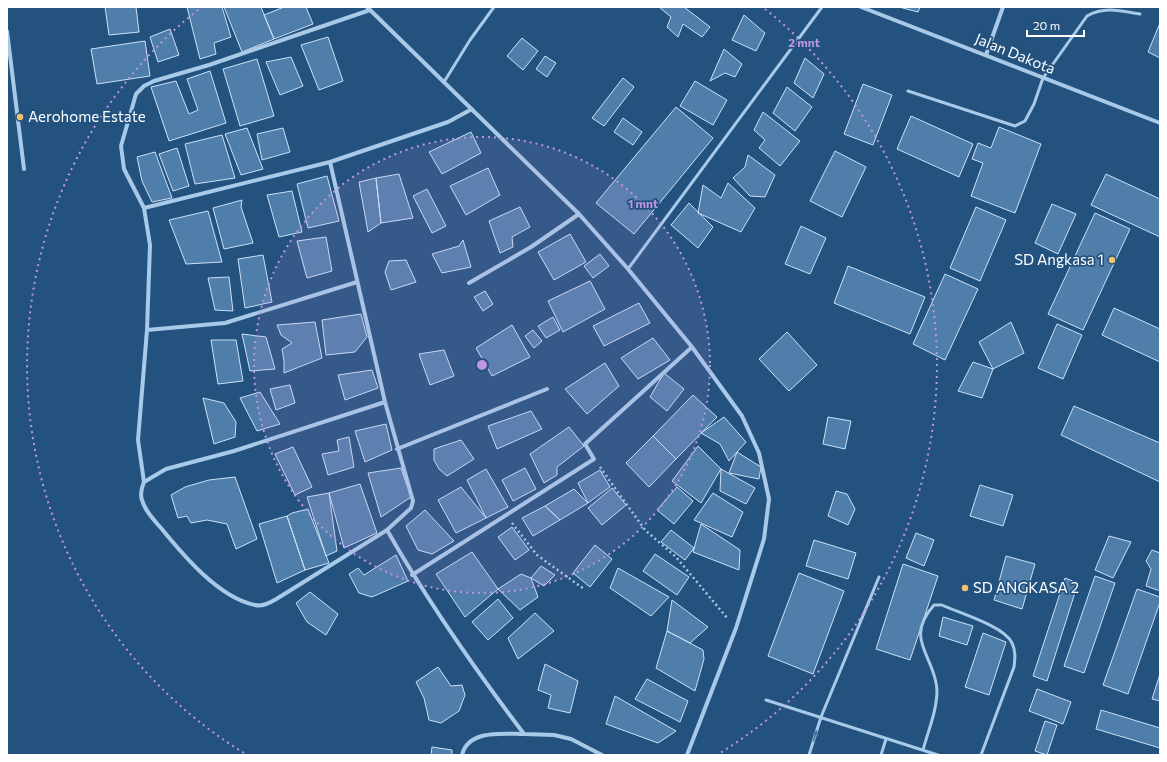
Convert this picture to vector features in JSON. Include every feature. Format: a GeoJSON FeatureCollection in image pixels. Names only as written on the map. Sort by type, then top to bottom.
{"type":"FeatureCollection","features":[{"type":"Feature","properties":{"kind":"street","name":"Jalan Dakota"},"geometry":{"type":"LineString","coordinates":[[861,7],[1160,123]]}},
{"type":"Feature","properties":{"kind":"street"},"geometry":{"type":"LineString","coordinates":[[986,55],[1003,7]]}},
{"type":"Feature","properties":{"kind":"street"},"geometry":{"type":"LineString","coordinates":[[330,162],[385,402],[397,449],[411,490],[413,501],[411,508],[387,530],[278,598],[263,605],[257,606],[233,596],[215,584],[184,556],[146,510],[141,491],[144,482],[138,440],[147,330],[150,245],[144,208],[124,169],[120,146],[136,94],[144,86],[368,8],[579,214],[628,269],[692,347],[742,416],[759,454],[768,499],[764,539],[736,628],[687,755]]}},
{"type":"Feature","properties":{"kind":"street"},"geometry":{"type":"LineString","coordinates":[[7,31],[24,170]]}},
{"type":"Feature","properties":{"kind":"street"},"geometry":{"type":"LineString","coordinates":[[144,208],[330,162],[448,122],[472,109]]}},
{"type":"Feature","properties":{"kind":"street"},"geometry":{"type":"LineString","coordinates":[[469,282],[531,247],[579,214]]}},
{"type":"Feature","properties":{"kind":"street"},"geometry":{"type":"LineString","coordinates":[[147,330],[225,323],[357,282]]}},
{"type":"Feature","properties":{"kind":"street"},"geometry":{"type":"LineString","coordinates":[[412,575],[594,459],[585,444],[692,347]]}},
{"type":"Feature","properties":{"kind":"street"},"geometry":{"type":"LineString","coordinates":[[397,449],[547,389]]}},
{"type":"Feature","properties":{"kind":"street"},"geometry":{"type":"LineString","coordinates":[[144,482],[166,469],[234,451],[385,402]]}},
{"type":"Feature","properties":{"kind":"street"},"geometry":{"type":"LineString","coordinates":[[387,530],[412,575],[478,674],[524,734]]}},
{"type":"Feature","properties":{"kind":"street"},"geometry":{"type":"LineString","coordinates":[[462,755],[466,746],[479,737],[524,734],[554,735],[571,739],[602,755]]}},
{"type":"Feature","properties":{"kind":"lane"},"geometry":{"type":"LineString","coordinates":[[444,82],[470,40],[494,7]]}},
{"type":"Feature","properties":{"kind":"lane"},"geometry":{"type":"LineString","coordinates":[[628,269],[822,7]]}},
{"type":"Feature","properties":{"kind":"lane"},"geometry":{"type":"LineString","coordinates":[[908,91],[1015,126],[1025,121],[1034,104],[1043,78],[1087,16],[1097,10],[1111,9],[1140,14]]}},
{"type":"Feature","properties":{"kind":"lane"},"geometry":{"type":"LineString","coordinates":[[809,755],[821,717],[879,577]]}},
{"type":"Feature","properties":{"kind":"lane"},"geometry":{"type":"LineString","coordinates":[[923,750],[936,705],[936,690],[934,676],[921,645],[920,634],[927,614],[934,605],[942,605],[1001,631],[1012,642],[1016,656],[1014,667],[981,755]]}},
{"type":"Feature","properties":{"kind":"lane"},"geometry":{"type":"LineString","coordinates":[[766,700],[938,755]]}},
{"type":"Feature","properties":{"kind":"lane"},"geometry":{"type":"LineString","coordinates":[[881,755],[886,739]]}},
{"type":"Feature","properties":{"kind":"path"},"geometry":{"type":"LineString","coordinates":[[594,459],[645,530],[676,557],[736,628]]}},
{"type":"Feature","properties":{"kind":"path"},"geometry":{"type":"LineString","coordinates":[[506,514],[537,555],[584,589]]}},
{"type":"Feature","properties":{"kind":"building"},"geometry":{"type":"Polygon","coordinates":[[[105,7],[136,7],[139,32],[109,35],[105,7]]]}},
{"type":"Feature","properties":{"kind":"building"},"geometry":{"type":"Polygon","coordinates":[[[187,7],[222,7],[231,37],[214,43],[216,54],[200,59],[187,7]]]}},
{"type":"Feature","properties":{"kind":"building"},"geometry":{"type":"Polygon","coordinates":[[[224,7],[261,7],[274,39],[242,52],[224,7]]]}},
{"type":"Feature","properties":{"kind":"building"},"geometry":{"type":"Polygon","coordinates":[[[284,7],[306,7],[313,24],[274,39],[264,15],[284,7]]]}},
{"type":"Feature","properties":{"kind":"building"},"geometry":{"type":"Polygon","coordinates":[[[659,7],[684,7],[710,27],[702,37],[683,24],[678,37],[667,27],[671,17],[659,7]]]}},
{"type":"Feature","properties":{"kind":"building"},"geometry":{"type":"Polygon","coordinates":[[[899,7],[920,7],[918,12],[899,7]]]}},
{"type":"Feature","properties":{"kind":"building"},"geometry":{"type":"Polygon","coordinates":[[[744,15],[765,33],[756,51],[732,40],[744,15]]]}},
{"type":"Feature","properties":{"kind":"building"},"geometry":{"type":"Polygon","coordinates":[[[1160,23],[1160,58],[1148,52],[1160,23]]]}},
{"type":"Feature","properties":{"kind":"building"},"geometry":{"type":"Polygon","coordinates":[[[170,29],[179,55],[158,62],[150,37],[170,29]]]}},
{"type":"Feature","properties":{"kind":"building"},"geometry":{"type":"Polygon","coordinates":[[[328,37],[343,81],[319,90],[301,45],[328,37]]]}},
{"type":"Feature","properties":{"kind":"building"},"geometry":{"type":"Polygon","coordinates":[[[522,38],[538,51],[523,70],[507,56],[522,38]]]}},
{"type":"Feature","properties":{"kind":"building"},"geometry":{"type":"Polygon","coordinates":[[[145,41],[150,76],[97,84],[91,49],[145,41]]]}},
{"type":"Feature","properties":{"kind":"building"},"geometry":{"type":"Polygon","coordinates":[[[724,49],[742,64],[735,77],[725,73],[710,81],[724,49]]]}},
{"type":"Feature","properties":{"kind":"building"},"geometry":{"type":"Polygon","coordinates":[[[545,56],[556,63],[547,77],[536,69],[545,56]]]}},
{"type":"Feature","properties":{"kind":"building"},"geometry":{"type":"Polygon","coordinates":[[[291,57],[303,86],[280,95],[266,62],[291,57]]]}},
{"type":"Feature","properties":{"kind":"building"},"geometry":{"type":"Polygon","coordinates":[[[805,58],[824,74],[813,98],[794,83],[805,58]]]}},
{"type":"Feature","properties":{"kind":"building"},"geometry":{"type":"Polygon","coordinates":[[[257,59],[274,116],[240,126],[223,69],[257,59]]]}},
{"type":"Feature","properties":{"kind":"building"},"geometry":{"type":"Polygon","coordinates":[[[210,71],[226,123],[169,141],[151,87],[176,81],[189,114],[198,110],[187,79],[210,71]]]}},
{"type":"Feature","properties":{"kind":"building"},"geometry":{"type":"Polygon","coordinates":[[[623,78],[634,87],[604,126],[592,118],[623,78]]]}},
{"type":"Feature","properties":{"kind":"building"},"geometry":{"type":"Polygon","coordinates":[[[695,81],[727,100],[713,125],[680,106],[695,81]]]}},
{"type":"Feature","properties":{"kind":"building"},"geometry":{"type":"Polygon","coordinates":[[[863,84],[892,95],[873,145],[844,134],[863,84]]]}},
{"type":"Feature","properties":{"kind":"building"},"geometry":{"type":"Polygon","coordinates":[[[787,87],[812,107],[795,131],[773,113],[787,87]]]}},
{"type":"Feature","properties":{"kind":"building"},"geometry":{"type":"Polygon","coordinates":[[[676,107],[713,138],[634,234],[596,203],[676,107]]]}},
{"type":"Feature","properties":{"kind":"building"},"geometry":{"type":"Polygon","coordinates":[[[763,112],[800,141],[780,166],[759,148],[765,140],[754,130],[763,112]]]}},
{"type":"Feature","properties":{"kind":"building"},"geometry":{"type":"Polygon","coordinates":[[[911,116],[973,144],[959,177],[897,149],[911,116]]]}},
{"type":"Feature","properties":{"kind":"building"},"geometry":{"type":"Polygon","coordinates":[[[623,118],[642,132],[633,145],[614,132],[623,118]]]}},
{"type":"Feature","properties":{"kind":"building"},"geometry":{"type":"Polygon","coordinates":[[[999,127],[1041,144],[1015,213],[971,196],[983,163],[972,159],[978,143],[991,148],[999,127]]]}},
{"type":"Feature","properties":{"kind":"building"},"geometry":{"type":"Polygon","coordinates":[[[247,128],[263,169],[241,175],[225,134],[247,128]]]}},
{"type":"Feature","properties":{"kind":"building"},"geometry":{"type":"Polygon","coordinates":[[[283,128],[290,152],[262,160],[257,134],[283,128]]]}},
{"type":"Feature","properties":{"kind":"building"},"geometry":{"type":"Polygon","coordinates":[[[471,132],[481,153],[442,174],[429,152],[471,132]]]}},
{"type":"Feature","properties":{"kind":"building"},"geometry":{"type":"Polygon","coordinates":[[[222,135],[235,178],[195,184],[185,144],[222,135]]]}},
{"type":"Feature","properties":{"kind":"building"},"geometry":{"type":"Polygon","coordinates":[[[177,148],[189,186],[173,191],[159,154],[177,148]]]}},
{"type":"Feature","properties":{"kind":"building"},"geometry":{"type":"Polygon","coordinates":[[[835,151],[866,167],[842,217],[810,201],[835,151]]]}},
{"type":"Feature","properties":{"kind":"building"},"geometry":{"type":"Polygon","coordinates":[[[155,152],[172,198],[152,202],[142,181],[137,157],[155,152]]]}},
{"type":"Feature","properties":{"kind":"building"},"geometry":{"type":"Polygon","coordinates":[[[748,155],[775,175],[765,197],[750,196],[733,178],[745,167],[748,155]]]}},
{"type":"Feature","properties":{"kind":"building"},"geometry":{"type":"Polygon","coordinates":[[[488,168],[500,195],[466,215],[450,186],[488,168]]]}},
{"type":"Feature","properties":{"kind":"building"},"geometry":{"type":"Polygon","coordinates":[[[399,174],[413,218],[381,223],[376,178],[399,174]]]}},
{"type":"Feature","properties":{"kind":"building"},"geometry":{"type":"Polygon","coordinates":[[[1106,174],[1160,199],[1160,237],[1091,205],[1106,174]]]}},
{"type":"Feature","properties":{"kind":"building"},"geometry":{"type":"Polygon","coordinates":[[[327,176],[339,221],[308,228],[297,184],[327,176]]]}},
{"type":"Feature","properties":{"kind":"building"},"geometry":{"type":"Polygon","coordinates":[[[376,178],[381,223],[368,232],[359,182],[376,178]]]}},
{"type":"Feature","properties":{"kind":"building"},"geometry":{"type":"Polygon","coordinates":[[[728,183],[755,208],[741,232],[698,213],[703,185],[721,198],[728,183]]]}},
{"type":"Feature","properties":{"kind":"building"},"geometry":{"type":"Polygon","coordinates":[[[427,189],[446,226],[432,233],[413,196],[427,189]]]}},
{"type":"Feature","properties":{"kind":"building"},"geometry":{"type":"Polygon","coordinates":[[[292,191],[302,232],[279,237],[267,195],[292,191]]]}},
{"type":"Feature","properties":{"kind":"building"},"geometry":{"type":"Polygon","coordinates":[[[242,200],[241,207],[253,243],[224,249],[213,208],[242,200]]]}},
{"type":"Feature","properties":{"kind":"building"},"geometry":{"type":"Polygon","coordinates":[[[689,203],[713,227],[698,248],[671,225],[689,203]]]}},
{"type":"Feature","properties":{"kind":"building"},"geometry":{"type":"Polygon","coordinates":[[[1052,204],[1076,214],[1058,254],[1035,243],[1052,204]]]}},
{"type":"Feature","properties":{"kind":"building"},"geometry":{"type":"Polygon","coordinates":[[[520,207],[530,227],[512,237],[513,247],[500,253],[489,221],[520,207]]]}},
{"type":"Feature","properties":{"kind":"building"},"geometry":{"type":"Polygon","coordinates":[[[976,207],[1006,220],[980,281],[950,268],[976,207]]]}},
{"type":"Feature","properties":{"kind":"building"},"geometry":{"type":"Polygon","coordinates":[[[208,211],[222,262],[186,264],[169,220],[208,211]]]}},
{"type":"Feature","properties":{"kind":"building"},"geometry":{"type":"Polygon","coordinates":[[[1095,213],[1130,229],[1083,330],[1048,314],[1095,213]]]}},
{"type":"Feature","properties":{"kind":"building"},"geometry":{"type":"Polygon","coordinates":[[[801,226],[826,238],[810,274],[785,264],[801,226]]]}},
{"type":"Feature","properties":{"kind":"building"},"geometry":{"type":"Polygon","coordinates":[[[570,234],[586,262],[554,280],[538,252],[570,234]]]}},
{"type":"Feature","properties":{"kind":"building"},"geometry":{"type":"Polygon","coordinates":[[[326,237],[332,271],[307,278],[297,241],[326,237]]]}},
{"type":"Feature","properties":{"kind":"building"},"geometry":{"type":"Polygon","coordinates":[[[463,240],[471,267],[442,273],[432,254],[459,246],[463,240]]]}},
{"type":"Feature","properties":{"kind":"building"},"geometry":{"type":"Polygon","coordinates":[[[600,254],[609,266],[593,278],[584,266],[600,254]]]}},
{"type":"Feature","properties":{"kind":"building"},"geometry":{"type":"Polygon","coordinates":[[[263,255],[272,302],[245,308],[238,259],[263,255]]]}},
{"type":"Feature","properties":{"kind":"building"},"geometry":{"type":"Polygon","coordinates":[[[406,260],[416,282],[391,290],[385,272],[389,261],[406,260]]]}},
{"type":"Feature","properties":{"kind":"building"},"geometry":{"type":"Polygon","coordinates":[[[848,266],[925,297],[910,334],[834,303],[848,266]]]}},
{"type":"Feature","properties":{"kind":"building"},"geometry":{"type":"Polygon","coordinates":[[[945,274],[978,289],[945,360],[913,344],[945,274]]]}},
{"type":"Feature","properties":{"kind":"building"},"geometry":{"type":"Polygon","coordinates":[[[229,277],[233,311],[215,310],[208,278],[229,277]]]}},
{"type":"Feature","properties":{"kind":"building"},"geometry":{"type":"Polygon","coordinates":[[[590,281],[605,309],[563,332],[548,301],[590,281]]]}},
{"type":"Feature","properties":{"kind":"building"},"geometry":{"type":"Polygon","coordinates":[[[485,291],[493,304],[483,311],[474,297],[485,291]]]}},
{"type":"Feature","properties":{"kind":"building"},"geometry":{"type":"Polygon","coordinates":[[[639,303],[650,323],[604,346],[593,326],[639,303]]]}},
{"type":"Feature","properties":{"kind":"building"},"geometry":{"type":"Polygon","coordinates":[[[1114,308],[1160,329],[1160,362],[1102,335],[1114,308]]]}},
{"type":"Feature","properties":{"kind":"building"},"geometry":{"type":"Polygon","coordinates":[[[361,314],[367,337],[355,352],[326,355],[322,320],[361,314]]]}},
{"type":"Feature","properties":{"kind":"building"},"geometry":{"type":"Polygon","coordinates":[[[553,317],[560,330],[546,338],[538,326],[553,317]]]}},
{"type":"Feature","properties":{"kind":"building"},"geometry":{"type":"Polygon","coordinates":[[[315,322],[322,358],[284,373],[282,349],[292,343],[281,335],[277,325],[315,322]]]}},
{"type":"Feature","properties":{"kind":"building"},"geometry":{"type":"Polygon","coordinates":[[[1011,322],[1024,353],[993,369],[979,342],[1011,322]]]}},
{"type":"Feature","properties":{"kind":"building"},"geometry":{"type":"Polygon","coordinates":[[[1057,324],[1082,335],[1063,379],[1038,368],[1057,324]]]}},
{"type":"Feature","properties":{"kind":"building"},"geometry":{"type":"Polygon","coordinates":[[[512,325],[530,357],[492,376],[476,348],[512,325]]]}},
{"type":"Feature","properties":{"kind":"building"},"geometry":{"type":"Polygon","coordinates":[[[533,330],[542,341],[534,348],[525,336],[533,330]]]}},
{"type":"Feature","properties":{"kind":"building"},"geometry":{"type":"Polygon","coordinates":[[[787,332],[817,365],[789,391],[759,359],[787,332]]]}},
{"type":"Feature","properties":{"kind":"building"},"geometry":{"type":"Polygon","coordinates":[[[242,334],[266,337],[275,369],[250,371],[242,334]]]}},
{"type":"Feature","properties":{"kind":"building"},"geometry":{"type":"Polygon","coordinates":[[[653,338],[670,360],[638,379],[621,358],[653,338]]]}},
{"type":"Feature","properties":{"kind":"building"},"geometry":{"type":"Polygon","coordinates":[[[211,340],[236,340],[243,381],[218,384],[211,340]]]}},
{"type":"Feature","properties":{"kind":"building"},"geometry":{"type":"Polygon","coordinates":[[[444,350],[454,376],[430,385],[419,354],[444,350]]]}},
{"type":"Feature","properties":{"kind":"building"},"geometry":{"type":"Polygon","coordinates":[[[973,362],[993,369],[982,398],[958,391],[973,362]]]}},
{"type":"Feature","properties":{"kind":"building"},"geometry":{"type":"Polygon","coordinates":[[[605,363],[619,386],[587,414],[565,389],[605,363]]]}},
{"type":"Feature","properties":{"kind":"building"},"geometry":{"type":"Polygon","coordinates":[[[372,370],[378,388],[345,400],[338,375],[372,370]]]}},
{"type":"Feature","properties":{"kind":"building"},"geometry":{"type":"Polygon","coordinates":[[[664,373],[684,389],[667,411],[650,397],[664,373]]]}},
{"type":"Feature","properties":{"kind":"building"},"geometry":{"type":"Polygon","coordinates":[[[290,385],[295,403],[276,410],[270,389],[290,385]]]}},
{"type":"Feature","properties":{"kind":"building"},"geometry":{"type":"Polygon","coordinates":[[[260,392],[280,424],[257,431],[240,398],[260,392]]]}},
{"type":"Feature","properties":{"kind":"building"},"geometry":{"type":"Polygon","coordinates":[[[693,395],[717,417],[676,459],[653,436],[693,395]]]}},
{"type":"Feature","properties":{"kind":"building"},"geometry":{"type":"Polygon","coordinates":[[[203,398],[224,403],[236,422],[235,437],[214,444],[203,398]]]}},
{"type":"Feature","properties":{"kind":"building"},"geometry":{"type":"Polygon","coordinates":[[[1074,406],[1160,443],[1160,482],[1061,435],[1074,406]]]}},
{"type":"Feature","properties":{"kind":"building"},"geometry":{"type":"Polygon","coordinates":[[[531,411],[542,429],[497,449],[488,426],[531,411]]]}},
{"type":"Feature","properties":{"kind":"building"},"geometry":{"type":"Polygon","coordinates":[[[724,417],[746,442],[729,461],[720,444],[701,433],[724,417]]]}},
{"type":"Feature","properties":{"kind":"building"},"geometry":{"type":"Polygon","coordinates":[[[828,417],[851,421],[845,449],[823,444],[828,417]]]}},
{"type":"Feature","properties":{"kind":"building"},"geometry":{"type":"Polygon","coordinates":[[[386,424],[392,450],[365,462],[355,431],[386,424]]]}},
{"type":"Feature","properties":{"kind":"building"},"geometry":{"type":"Polygon","coordinates":[[[569,427],[584,446],[557,467],[557,475],[544,483],[530,454],[569,427]]]}},
{"type":"Feature","properties":{"kind":"building"},"geometry":{"type":"Polygon","coordinates":[[[653,436],[676,459],[649,487],[626,463],[653,436]]]}},
{"type":"Feature","properties":{"kind":"building"},"geometry":{"type":"Polygon","coordinates":[[[349,437],[354,467],[328,475],[322,454],[339,451],[337,440],[349,437]]]}},
{"type":"Feature","properties":{"kind":"building"},"geometry":{"type":"Polygon","coordinates":[[[461,440],[474,459],[447,476],[439,469],[434,460],[434,449],[461,440]]]}},
{"type":"Feature","properties":{"kind":"building"},"geometry":{"type":"Polygon","coordinates":[[[698,446],[721,469],[701,503],[672,481],[698,446]]]}},
{"type":"Feature","properties":{"kind":"building"},"geometry":{"type":"Polygon","coordinates":[[[293,447],[312,487],[295,495],[275,454],[293,447]]]}},
{"type":"Feature","properties":{"kind":"building"},"geometry":{"type":"Polygon","coordinates":[[[737,452],[761,467],[759,479],[729,473],[737,452]]]}},
{"type":"Feature","properties":{"kind":"building"},"geometry":{"type":"Polygon","coordinates":[[[401,468],[411,497],[381,517],[368,473],[401,468]]]}},
{"type":"Feature","properties":{"kind":"building"},"geometry":{"type":"Polygon","coordinates":[[[525,468],[536,489],[513,501],[502,480],[525,468]]]}},
{"type":"Feature","properties":{"kind":"building"},"geometry":{"type":"Polygon","coordinates":[[[486,469],[508,507],[486,518],[467,480],[486,469]]]}},
{"type":"Feature","properties":{"kind":"building"},"geometry":{"type":"Polygon","coordinates":[[[721,469],[755,488],[746,504],[720,491],[721,469]]]}},
{"type":"Feature","properties":{"kind":"building"},"geometry":{"type":"Polygon","coordinates":[[[600,470],[610,487],[588,503],[578,483],[600,470]]]}},
{"type":"Feature","properties":{"kind":"building"},"geometry":{"type":"Polygon","coordinates":[[[235,477],[257,539],[236,549],[227,524],[207,520],[191,523],[187,516],[178,518],[171,495],[185,487],[209,480],[235,477]]]}},
{"type":"Feature","properties":{"kind":"building"},"geometry":{"type":"Polygon","coordinates":[[[360,484],[377,533],[344,548],[329,493],[360,484]]]}},
{"type":"Feature","properties":{"kind":"building"},"geometry":{"type":"Polygon","coordinates":[[[980,485],[1013,495],[1003,526],[970,516],[980,485]]]}},
{"type":"Feature","properties":{"kind":"building"},"geometry":{"type":"Polygon","coordinates":[[[461,487],[486,518],[456,533],[438,500],[461,487]]]}},
{"type":"Feature","properties":{"kind":"building"},"geometry":{"type":"Polygon","coordinates":[[[677,487],[693,501],[674,524],[657,510],[677,487]]]}},
{"type":"Feature","properties":{"kind":"building"},"geometry":{"type":"Polygon","coordinates":[[[612,488],[626,505],[602,525],[588,508],[612,488]]]}},
{"type":"Feature","properties":{"kind":"building"},"geometry":{"type":"Polygon","coordinates":[[[574,489],[588,503],[560,520],[545,506],[574,489]]]}},
{"type":"Feature","properties":{"kind":"building"},"geometry":{"type":"Polygon","coordinates":[[[836,491],[847,494],[855,509],[848,525],[828,516],[836,491]]]}},
{"type":"Feature","properties":{"kind":"building"},"geometry":{"type":"Polygon","coordinates":[[[329,493],[337,551],[326,556],[307,497],[329,493]]]}},
{"type":"Feature","properties":{"kind":"building"},"geometry":{"type":"Polygon","coordinates":[[[713,493],[743,512],[732,537],[694,520],[713,493]]]}},
{"type":"Feature","properties":{"kind":"building"},"geometry":{"type":"Polygon","coordinates":[[[545,506],[560,520],[533,536],[522,518],[545,506]]]}},
{"type":"Feature","properties":{"kind":"building"},"geometry":{"type":"Polygon","coordinates":[[[308,509],[329,563],[305,570],[287,516],[292,513],[308,509]]]}},
{"type":"Feature","properties":{"kind":"building"},"geometry":{"type":"Polygon","coordinates":[[[425,510],[454,541],[432,554],[418,550],[406,526],[425,510]]]}},
{"type":"Feature","properties":{"kind":"building"},"geometry":{"type":"Polygon","coordinates":[[[287,516],[305,570],[277,583],[259,524],[287,516]]]}},
{"type":"Feature","properties":{"kind":"building"},"geometry":{"type":"Polygon","coordinates":[[[701,524],[740,550],[739,570],[693,552],[701,524]]]}},
{"type":"Feature","properties":{"kind":"building"},"geometry":{"type":"Polygon","coordinates":[[[512,527],[529,550],[515,560],[498,537],[512,527]]]}},
{"type":"Feature","properties":{"kind":"building"},"geometry":{"type":"Polygon","coordinates":[[[671,530],[694,548],[685,560],[661,542],[671,530]]]}},
{"type":"Feature","properties":{"kind":"building"},"geometry":{"type":"Polygon","coordinates":[[[916,533],[934,540],[924,566],[906,558],[916,533]]]}},
{"type":"Feature","properties":{"kind":"building"},"geometry":{"type":"Polygon","coordinates":[[[1109,536],[1131,542],[1113,578],[1095,570],[1109,536]]]}},
{"type":"Feature","properties":{"kind":"building"},"geometry":{"type":"Polygon","coordinates":[[[814,540],[856,553],[848,579],[806,566],[814,540]]]}},
{"type":"Feature","properties":{"kind":"building"},"geometry":{"type":"Polygon","coordinates":[[[595,545],[612,559],[590,587],[573,573],[595,545]]]}},
{"type":"Feature","properties":{"kind":"building"},"geometry":{"type":"Polygon","coordinates":[[[1152,550],[1160,553],[1160,591],[1146,586],[1151,569],[1146,561],[1152,550]]]}},
{"type":"Feature","properties":{"kind":"building"},"geometry":{"type":"Polygon","coordinates":[[[472,552],[498,589],[465,617],[436,574],[472,552]]]}},
{"type":"Feature","properties":{"kind":"building"},"geometry":{"type":"Polygon","coordinates":[[[655,554],[689,577],[677,595],[643,571],[655,554]]]}},
{"type":"Feature","properties":{"kind":"building"},"geometry":{"type":"Polygon","coordinates":[[[396,555],[408,581],[372,597],[359,593],[349,574],[358,568],[364,575],[396,555]]]}},
{"type":"Feature","properties":{"kind":"building"},"geometry":{"type":"Polygon","coordinates":[[[1006,556],[1035,564],[1022,609],[994,600],[1006,556]]]}},
{"type":"Feature","properties":{"kind":"building"},"geometry":{"type":"Polygon","coordinates":[[[903,564],[938,576],[910,660],[876,649],[903,564]]]}},
{"type":"Feature","properties":{"kind":"building"},"geometry":{"type":"Polygon","coordinates":[[[541,566],[555,575],[544,586],[531,578],[541,566]]]}},
{"type":"Feature","properties":{"kind":"building"},"geometry":{"type":"Polygon","coordinates":[[[618,568],[669,597],[651,616],[610,588],[618,568]]]}},
{"type":"Feature","properties":{"kind":"building"},"geometry":{"type":"Polygon","coordinates":[[[799,573],[844,591],[813,674],[768,656],[799,573]]]}},
{"type":"Feature","properties":{"kind":"building"},"geometry":{"type":"Polygon","coordinates":[[[521,574],[531,578],[538,597],[520,610],[498,589],[521,574]]]}},
{"type":"Feature","properties":{"kind":"building"},"geometry":{"type":"Polygon","coordinates":[[[1095,576],[1115,583],[1084,673],[1064,666],[1095,576]]]}},
{"type":"Feature","properties":{"kind":"building"},"geometry":{"type":"Polygon","coordinates":[[[1065,578],[1078,583],[1047,681],[1033,676],[1065,578]]]}},
{"type":"Feature","properties":{"kind":"building"},"geometry":{"type":"Polygon","coordinates":[[[1137,589],[1160,597],[1160,602],[1128,694],[1103,685],[1137,589]]]}},
{"type":"Feature","properties":{"kind":"building"},"geometry":{"type":"Polygon","coordinates":[[[310,592],[338,614],[326,635],[307,622],[296,603],[310,592]]]}},
{"type":"Feature","properties":{"kind":"building"},"geometry":{"type":"Polygon","coordinates":[[[498,599],[513,618],[488,640],[472,622],[498,599]]]}},
{"type":"Feature","properties":{"kind":"building"},"geometry":{"type":"Polygon","coordinates":[[[672,600],[708,627],[690,643],[667,631],[672,600]]]}},
{"type":"Feature","properties":{"kind":"building"},"geometry":{"type":"Polygon","coordinates":[[[535,613],[554,631],[518,659],[508,638],[535,613]]]}},
{"type":"Feature","properties":{"kind":"building"},"geometry":{"type":"Polygon","coordinates":[[[943,617],[973,626],[967,645],[939,636],[943,617]]]}},
{"type":"Feature","properties":{"kind":"building"},"geometry":{"type":"Polygon","coordinates":[[[667,631],[703,650],[704,659],[695,691],[656,668],[667,631]]]}},
{"type":"Feature","properties":{"kind":"building"},"geometry":{"type":"Polygon","coordinates":[[[983,633],[1006,642],[989,695],[965,687],[983,633]]]}},
{"type":"Feature","properties":{"kind":"building"},"geometry":{"type":"Polygon","coordinates":[[[545,664],[578,681],[570,713],[548,708],[551,695],[538,690],[545,664]]]}},
{"type":"Feature","properties":{"kind":"building"},"geometry":{"type":"Polygon","coordinates":[[[438,667],[451,686],[462,685],[465,695],[459,711],[441,723],[429,720],[424,698],[416,682],[438,667]]]}},
{"type":"Feature","properties":{"kind":"building"},"geometry":{"type":"Polygon","coordinates":[[[1160,674],[1160,701],[1152,699],[1160,674]]]}},
{"type":"Feature","properties":{"kind":"building"},"geometry":{"type":"Polygon","coordinates":[[[647,679],[688,701],[680,722],[635,699],[647,679]]]}},
{"type":"Feature","properties":{"kind":"building"},"geometry":{"type":"Polygon","coordinates":[[[1037,689],[1071,702],[1063,724],[1029,711],[1037,689]]]}},
{"type":"Feature","properties":{"kind":"building"},"geometry":{"type":"Polygon","coordinates":[[[615,696],[676,731],[658,743],[606,724],[615,696]]]}},
{"type":"Feature","properties":{"kind":"building"},"geometry":{"type":"Polygon","coordinates":[[[1101,710],[1160,728],[1160,748],[1096,729],[1101,710]]]}},
{"type":"Feature","properties":{"kind":"building"},"geometry":{"type":"Polygon","coordinates":[[[1045,721],[1057,725],[1047,755],[1035,751],[1045,721]]]}},
{"type":"Feature","properties":{"kind":"building"},"geometry":{"type":"Polygon","coordinates":[[[432,747],[452,750],[452,755],[431,755],[432,747]]]}},
{"type":"Feature","properties":{"kind":"place","name":"Aerohome Estate"},"geometry":{"type":"Point","coordinates":[20,117]}},
{"type":"Feature","properties":{"kind":"place","name":"SD Angkasa 1"},"geometry":{"type":"Point","coordinates":[1112,260]}},
{"type":"Feature","properties":{"kind":"place","name":"SD ANGKASA 2"},"geometry":{"type":"Point","coordinates":[965,588]}}]}
